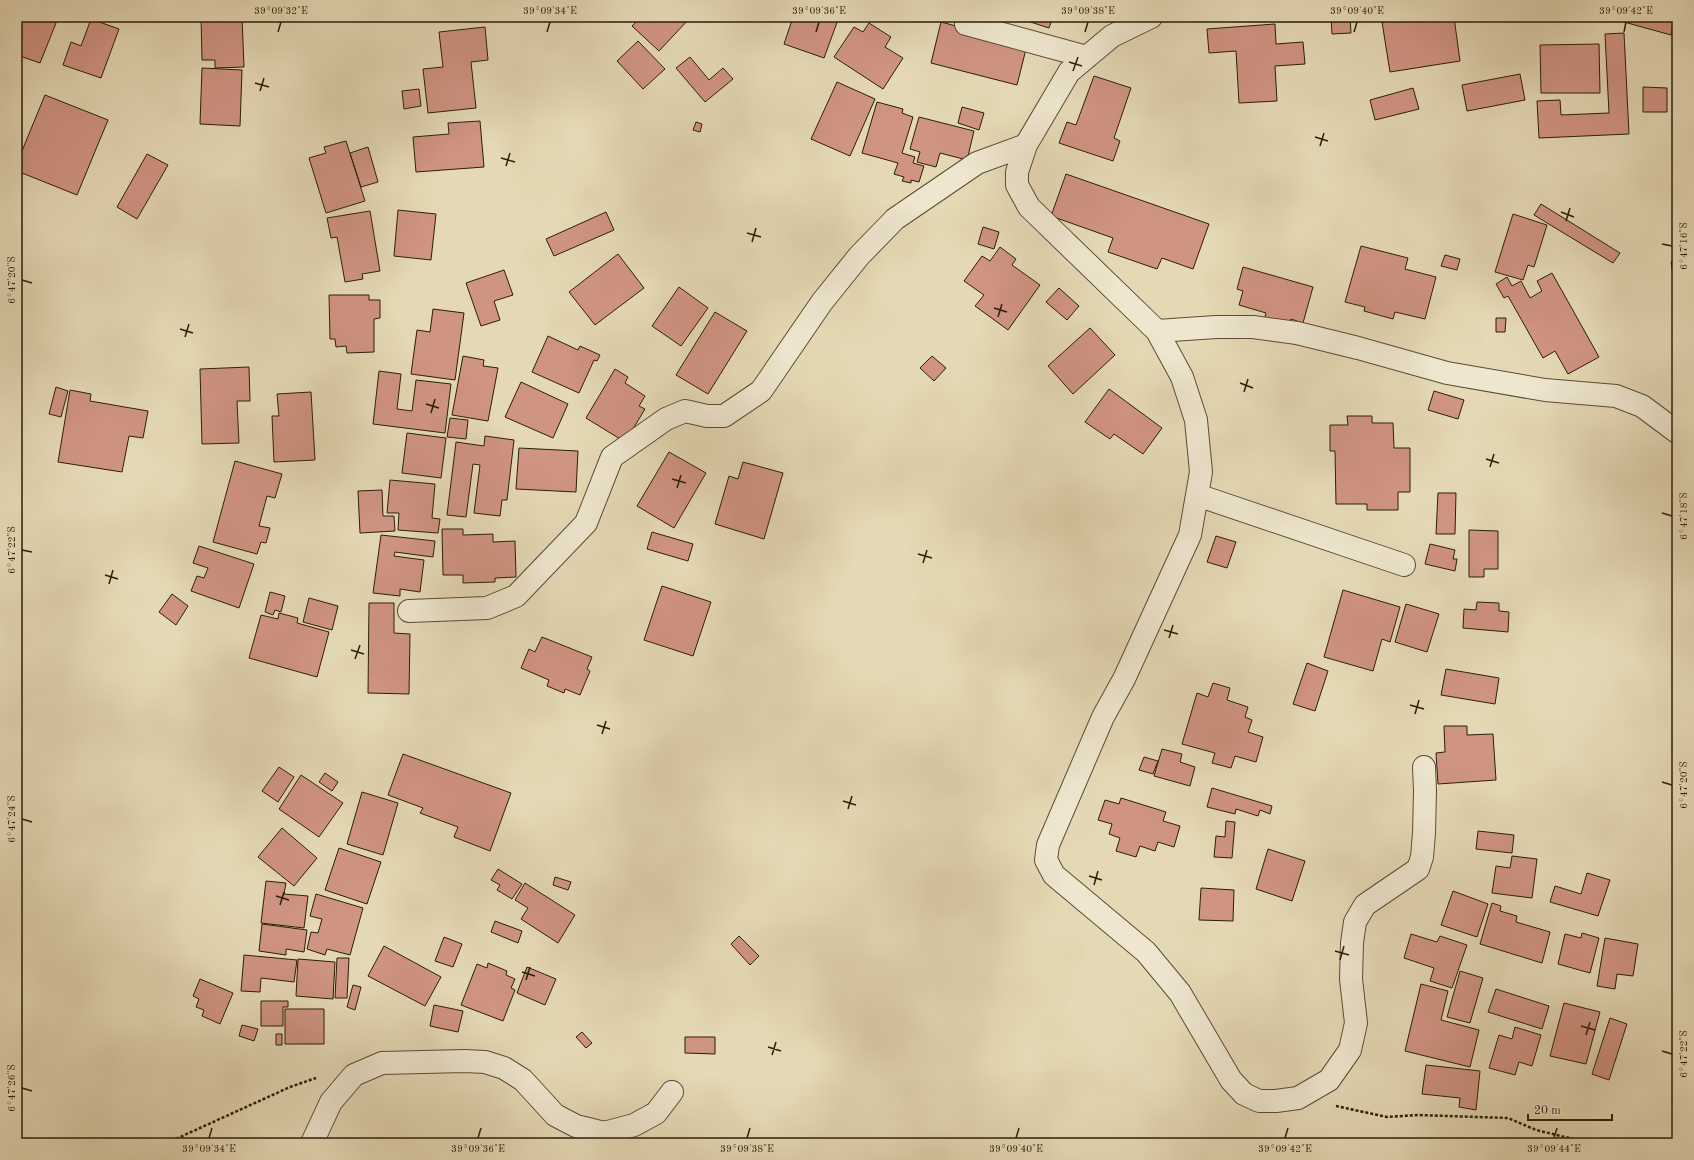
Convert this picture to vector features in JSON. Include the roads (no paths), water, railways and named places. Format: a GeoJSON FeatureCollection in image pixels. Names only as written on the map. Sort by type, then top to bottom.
{"type":"FeatureCollection","features":[{"type":"Feature","properties":{"kind":"street"},"geometry":{"type":"LineString","coordinates":[[1151,17],[1112,36],[1069,72],[1026,145],[1017,172],[1017,185],[1029,207],[1077,256],[1157,331],[1182,377],[1196,420],[1201,472],[1190,535],[1124,679],[1100,724],[1048,845],[1046,860],[1054,875],[1146,952],[1180,993],[1231,1080],[1244,1094],[1259,1101],[1276,1102],[1298,1098],[1328,1080],[1350,1050],[1356,1023],[1352,979],[1352,943],[1356,922],[1365,905],[1418,869],[1422,857],[1424,833],[1424,767]]}},
{"type":"Feature","properties":{"kind":"street"},"geometry":{"type":"LineString","coordinates":[[966,24],[1087,57]]}},
{"type":"Feature","properties":{"kind":"street"},"geometry":{"type":"LineString","coordinates":[[409,611],[487,608],[516,596],[586,523],[612,457],[666,419],[685,411],[707,416],[724,416],[761,391],[822,302],[859,256],[895,219],[977,163],[1026,145]]}},
{"type":"Feature","properties":{"kind":"street"},"geometry":{"type":"LineString","coordinates":[[1157,331],[1216,327],[1254,327],[1297,333],[1358,348],[1447,373],[1545,390],[1616,396],[1642,406],[1677,432]]}},
{"type":"Feature","properties":{"kind":"street"},"geometry":{"type":"LineString","coordinates":[[1197,495],[1404,565]]}},
{"type":"Feature","properties":{"kind":"street"},"geometry":{"type":"LineString","coordinates":[[312,1143],[331,1102],[354,1075],[382,1063],[428,1061],[485,1062],[504,1068],[523,1080],[555,1116],[576,1126],[604,1133],[634,1125],[656,1113],[672,1092]]}}]}
